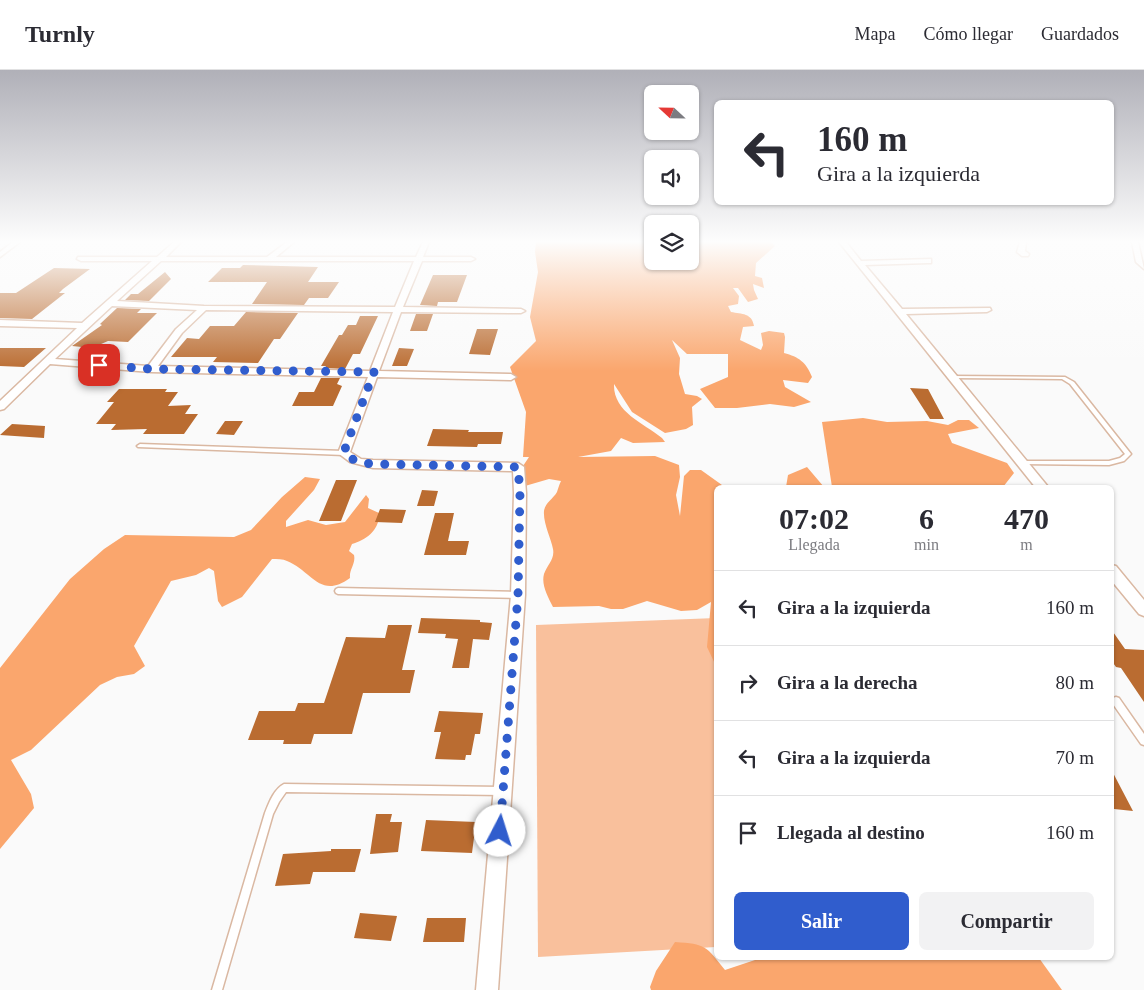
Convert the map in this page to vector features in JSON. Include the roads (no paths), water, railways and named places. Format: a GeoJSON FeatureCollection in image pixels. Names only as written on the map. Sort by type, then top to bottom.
{"type":"FeatureCollection","features":[{"type":"Feature","properties":{"kind":"street"},"geometry":{"type":"LineString","coordinates":[[0,407],[130,285]]}},
{"type":"Feature","properties":{"kind":"street"},"geometry":{"type":"LineString","coordinates":[[408,285],[344,453],[353,459],[368,464],[518,467],[520,493],[518,595],[487,990]]}},
{"type":"Feature","properties":{"kind":"street"},"geometry":{"type":"LineString","coordinates":[[877,285],[1041,485]]}},
{"type":"Feature","properties":{"kind":"street"},"geometry":{"type":"LineString","coordinates":[[109,303],[204,308],[521,311]]}},
{"type":"Feature","properties":{"kind":"street"},"geometry":{"type":"LineString","coordinates":[[151,369],[179,331],[204,308]]}},
{"type":"Feature","properties":{"kind":"street"},"geometry":{"type":"LineString","coordinates":[[899,312],[987,310]]}},
{"type":"Feature","properties":{"kind":"street"},"geometry":{"type":"LineString","coordinates":[[0,323],[84,326]]}},
{"type":"Feature","properties":{"kind":"street"},"geometry":{"type":"LineString","coordinates":[[47,361],[151,369],[374,372],[511,377]]}},
{"type":"Feature","properties":{"kind":"street"},"geometry":{"type":"LineString","coordinates":[[1114,574],[1144,610]]}},
{"type":"Feature","properties":{"kind":"lane"},"geometry":{"type":"LineString","coordinates":[[952,377],[1022,376],[1068,380],[1128,454],[1119,461],[1109,463],[1023,463]]}},
{"type":"Feature","properties":{"kind":"lane"},"geometry":{"type":"LineString","coordinates":[[140,446],[344,453]]}},
{"type":"Feature","properties":{"kind":"lane"},"geometry":{"type":"LineString","coordinates":[[338,591],[518,595]]}},
{"type":"Feature","properties":{"kind":"lane"},"geometry":{"type":"LineString","coordinates":[[1116,701],[1144,741]]}},
{"type":"Feature","properties":{"kind":"lane"},"geometry":{"type":"LineString","coordinates":[[217,990],[269,813],[284,788],[503,791]]}}]}
